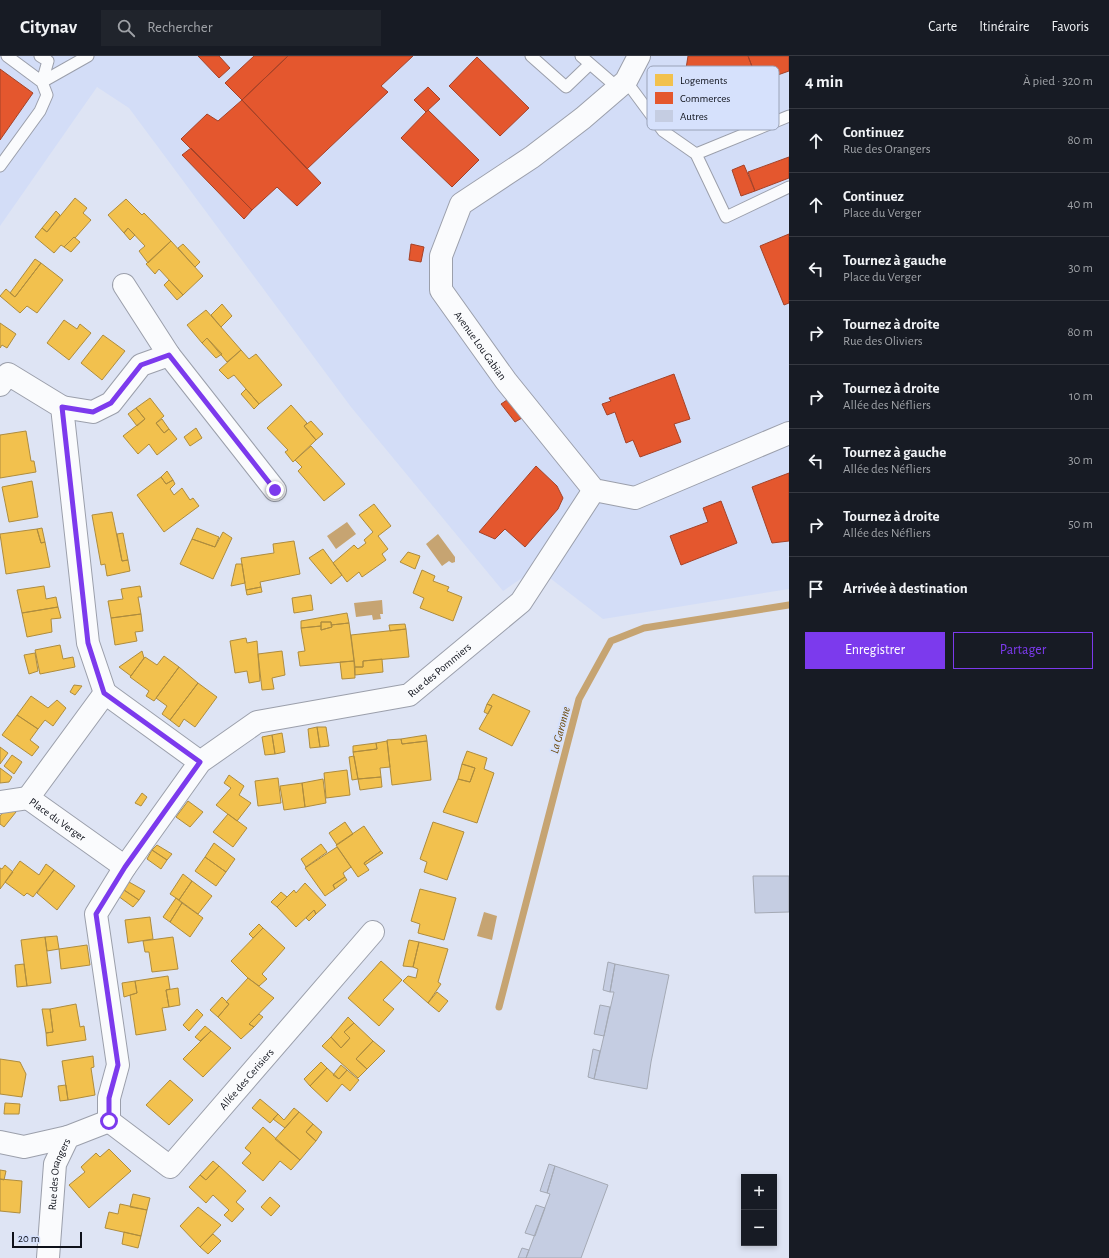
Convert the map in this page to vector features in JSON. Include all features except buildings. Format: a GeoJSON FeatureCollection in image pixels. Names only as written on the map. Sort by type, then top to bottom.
{"type":"FeatureCollection","features":[{"type":"Feature","properties":{"kind":"street","name":"Avenue Lou Gabian"},"geometry":{"type":"LineString","coordinates":[[594,490],[506,381],[441,290],[441,256],[461,204],[532,157],[583,118],[622,84],[639,56]]}},
{"type":"Feature","properties":{"kind":"street"},"geometry":{"type":"LineString","coordinates":[[124,285],[169,355],[275,490]]}},
{"type":"Feature","properties":{"kind":"street"},"geometry":{"type":"LineString","coordinates":[[0,385],[8,374],[62,407],[93,412],[111,403],[141,365],[169,355]]}},
{"type":"Feature","properties":{"kind":"street"},"geometry":{"type":"LineString","coordinates":[[62,407],[88,643],[104,693],[200,762],[125,867],[96,914],[118,1065],[109,1098],[109,1121]]}},
{"type":"Feature","properties":{"kind":"street"},"geometry":{"type":"LineString","coordinates":[[594,490],[635,498],[789,433]]}},
{"type":"Feature","properties":{"kind":"street","name":"Rue des Pommiers"},"geometry":{"type":"LineString","coordinates":[[200,762],[258,722],[409,695],[521,602],[594,490]]}},
{"type":"Feature","properties":{"kind":"street","name":"Place du Verger"},"geometry":{"type":"LineString","coordinates":[[104,693],[28,798],[125,867]]}},
{"type":"Feature","properties":{"kind":"street"},"geometry":{"type":"LineString","coordinates":[[0,802],[28,798]]}},
{"type":"Feature","properties":{"kind":"street","name":"Allée des Cerisiers"},"geometry":{"type":"LineString","coordinates":[[109,1121],[170,1167],[373,932]]}},
{"type":"Feature","properties":{"kind":"street","name":"Rue des Orangers"},"geometry":{"type":"LineString","coordinates":[[48,1258],[55,1164],[68,1137],[109,1121]]}},
{"type":"Feature","properties":{"kind":"street"},"geometry":{"type":"LineString","coordinates":[[0,1142],[24,1147],[68,1137]]}},
{"type":"Feature","properties":{"kind":"lane"},"geometry":{"type":"LineString","coordinates":[[0,166],[40,111],[47,95],[42,82],[7,56]]}},
{"type":"Feature","properties":{"kind":"lane"},"geometry":{"type":"LineString","coordinates":[[40,56],[48,61],[42,82]]}},
{"type":"Feature","properties":{"kind":"lane"},"geometry":{"type":"LineString","coordinates":[[42,82],[88,56]]}},
{"type":"Feature","properties":{"kind":"lane"},"geometry":{"type":"LineString","coordinates":[[531,56],[566,87],[590,64]]}},
{"type":"Feature","properties":{"kind":"lane"},"geometry":{"type":"LineString","coordinates":[[581,56],[590,64],[622,84],[647,113]]}},
{"type":"Feature","properties":{"kind":"lane"},"geometry":{"type":"LineString","coordinates":[[779,120],[789,116]]}},
{"type":"Feature","properties":{"kind":"lane"},"geometry":{"type":"LineString","coordinates":[[662,130],[696,154],[726,217],[789,187]]}},
{"type":"Feature","properties":{"kind":"lane"},"geometry":{"type":"LineString","coordinates":[[696,154],[755,130]]}},
{"type":"Feature","properties":{"kind":"shaded area"},"geometry":{"type":"Polygon","coordinates":[[[0,56],[789,56],[789,589],[603,619],[537,568],[503,591],[351,407],[129,108],[97,87],[0,226],[0,56]]]}},
{"type":"Feature","properties":{"kind":"shaded area"},"geometry":{"type":"Polygon","coordinates":[[[347,522],[356,534],[336,549],[327,536],[347,522]]]}},
{"type":"Feature","properties":{"kind":"shaded area"},"geometry":{"type":"Polygon","coordinates":[[[438,534],[455,557],[455,562],[452,563],[449,561],[442,566],[426,544],[438,534]]]}},
{"type":"Feature","properties":{"kind":"shaded area"},"geometry":{"type":"Polygon","coordinates":[[[382,600],[383,614],[380,614],[381,619],[373,620],[372,615],[356,617],[354,603],[382,600]]]}},
{"type":"Feature","properties":{"kind":"shaded area"},"geometry":{"type":"Polygon","coordinates":[[[484,912],[497,916],[492,940],[477,936],[484,912]]]}},
{"type":"Feature","properties":{"kind":"waterway","name":"La Garonne"},"geometry":{"type":"LineString","coordinates":[[499,1007],[579,699],[611,641],[644,628],[789,605]]}},
{"type":"Feature","properties":{"kind":"route"},"geometry":{"type":"LineString","coordinates":[[109,1121],[109,1098],[118,1065],[96,914],[125,867],[200,762],[104,693],[88,643],[62,407],[93,412],[111,403],[141,365],[169,355],[275,490]]}}]}
